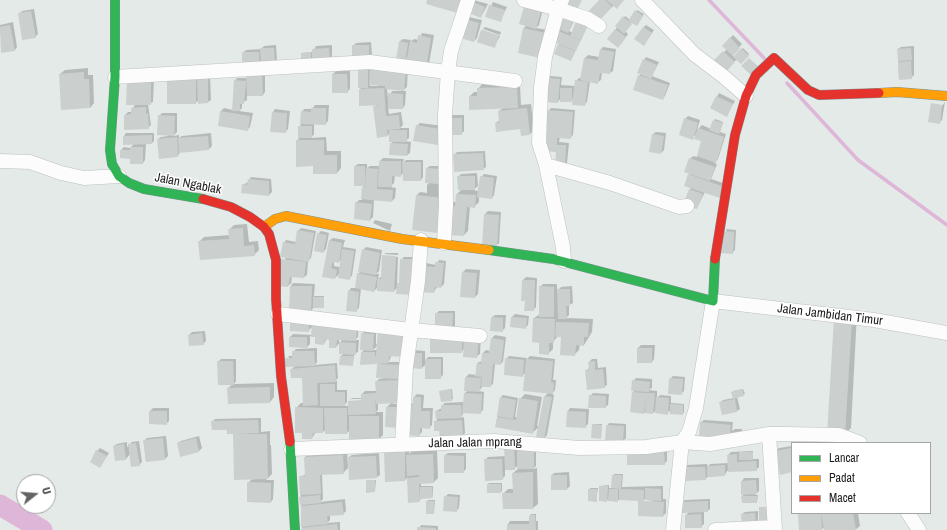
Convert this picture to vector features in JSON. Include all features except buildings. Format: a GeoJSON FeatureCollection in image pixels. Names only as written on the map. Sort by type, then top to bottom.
{"type":"FeatureCollection","features":[{"type":"Feature","properties":{"kind":"street"},"geometry":{"type":"LineString","coordinates":[[0,161],[30,162],[61,173],[84,178],[119,176],[112,164],[110,150],[115,77],[115,0]]}},
{"type":"Feature","properties":{"kind":"street"},"geometry":{"type":"LineString","coordinates":[[444,244],[446,205],[445,114],[448,71],[451,51],[468,0]]}},
{"type":"Feature","properties":{"kind":"street"},"geometry":{"type":"LineString","coordinates":[[525,0],[560,4],[599,26]]}},
{"type":"Feature","properties":{"kind":"street"},"geometry":{"type":"LineString","coordinates":[[642,0],[694,54],[746,96]]}},
{"type":"Feature","properties":{"kind":"street"},"geometry":{"type":"LineString","coordinates":[[560,4],[545,57],[541,88],[539,143],[546,165],[563,248],[564,261]]}},
{"type":"Feature","properties":{"kind":"street"},"geometry":{"type":"LineString","coordinates":[[673,530],[682,442],[689,432],[696,408],[713,301],[714,262],[724,195],[735,135],[746,96],[756,76],[769,61],[776,60],[808,90],[819,95],[897,92],[947,96]]}},
{"type":"Feature","properties":{"kind":"street"},"geometry":{"type":"LineString","coordinates":[[115,77],[302,67],[363,62],[515,80]]}},
{"type":"Feature","properties":{"kind":"street"},"geometry":{"type":"LineString","coordinates":[[546,165],[610,183],[679,207],[687,206]]}},
{"type":"Feature","properties":{"kind":"street","name":"Jalan Ngablak"},"geometry":{"type":"LineString","coordinates":[[119,176],[129,183],[144,189],[190,196],[231,207],[250,217],[264,227]]}},
{"type":"Feature","properties":{"kind":"street"},"geometry":{"type":"LineString","coordinates":[[295,530],[291,449],[281,376],[276,299],[276,260],[269,234],[264,227],[275,219],[286,216],[395,238],[421,240],[564,261],[713,301]]}},
{"type":"Feature","properties":{"kind":"street"},"geometry":{"type":"LineString","coordinates":[[402,445],[406,367],[418,281],[421,240]]}},
{"type":"Feature","properties":{"kind":"street","name":"Jalan Jambidan Timur"},"geometry":{"type":"LineString","coordinates":[[713,301],[874,320],[947,333]]}},
{"type":"Feature","properties":{"kind":"street"},"geometry":{"type":"LineString","coordinates":[[278,314],[412,330],[480,336]]}},
{"type":"Feature","properties":{"kind":"street"},"geometry":{"type":"LineString","coordinates":[[715,530],[775,528],[769,434]]}},
{"type":"Feature","properties":{"kind":"street","name":"Jalan Jalan mprang"},"geometry":{"type":"LineString","coordinates":[[291,449],[494,441],[579,448],[646,447],[682,442],[710,444],[769,434],[839,436],[857,442]]}},
{"type":"Feature","properties":{"kind":"street"},"geometry":{"type":"LineString","coordinates":[[909,514],[919,530]]}},
{"type":"Feature","properties":{"kind":"waterway"},"geometry":{"type":"LineString","coordinates":[[709,0],[764,58]]}},
{"type":"Feature","properties":{"kind":"waterway"},"geometry":{"type":"LineString","coordinates":[[787,83],[858,160],[947,225]]}},
{"type":"Feature","properties":{"kind":"waterway"},"geometry":{"type":"LineString","coordinates":[[0,505],[42,530]]}},
{"type":"Feature","properties":{"kind":"traffic: fast"},"geometry":{"type":"LineString","coordinates":[[115,0],[115,77],[110,150],[112,164],[119,176],[129,183],[144,189],[203,199]]}},
{"type":"Feature","properties":{"kind":"traffic: fast"},"geometry":{"type":"LineString","coordinates":[[489,250],[553,259],[713,301],[715,259]]}},
{"type":"Feature","properties":{"kind":"traffic: fast"},"geometry":{"type":"LineString","coordinates":[[290,442],[295,530]]}},
{"type":"Feature","properties":{"kind":"traffic: slow"},"geometry":{"type":"LineString","coordinates":[[879,93],[897,92],[947,96]]}},
{"type":"Feature","properties":{"kind":"traffic: slow"},"geometry":{"type":"LineString","coordinates":[[264,227],[275,219],[286,216],[402,239],[489,250]]}},
{"type":"Feature","properties":{"kind":"traffic: jam"},"geometry":{"type":"LineString","coordinates":[[715,259],[735,135],[746,96],[756,75],[774,58],[808,90],[819,95],[879,93]]}},
{"type":"Feature","properties":{"kind":"traffic: jam"},"geometry":{"type":"LineString","coordinates":[[203,199],[231,207],[250,217],[264,227],[269,234],[276,260],[276,299],[281,376],[290,442]]}}]}
